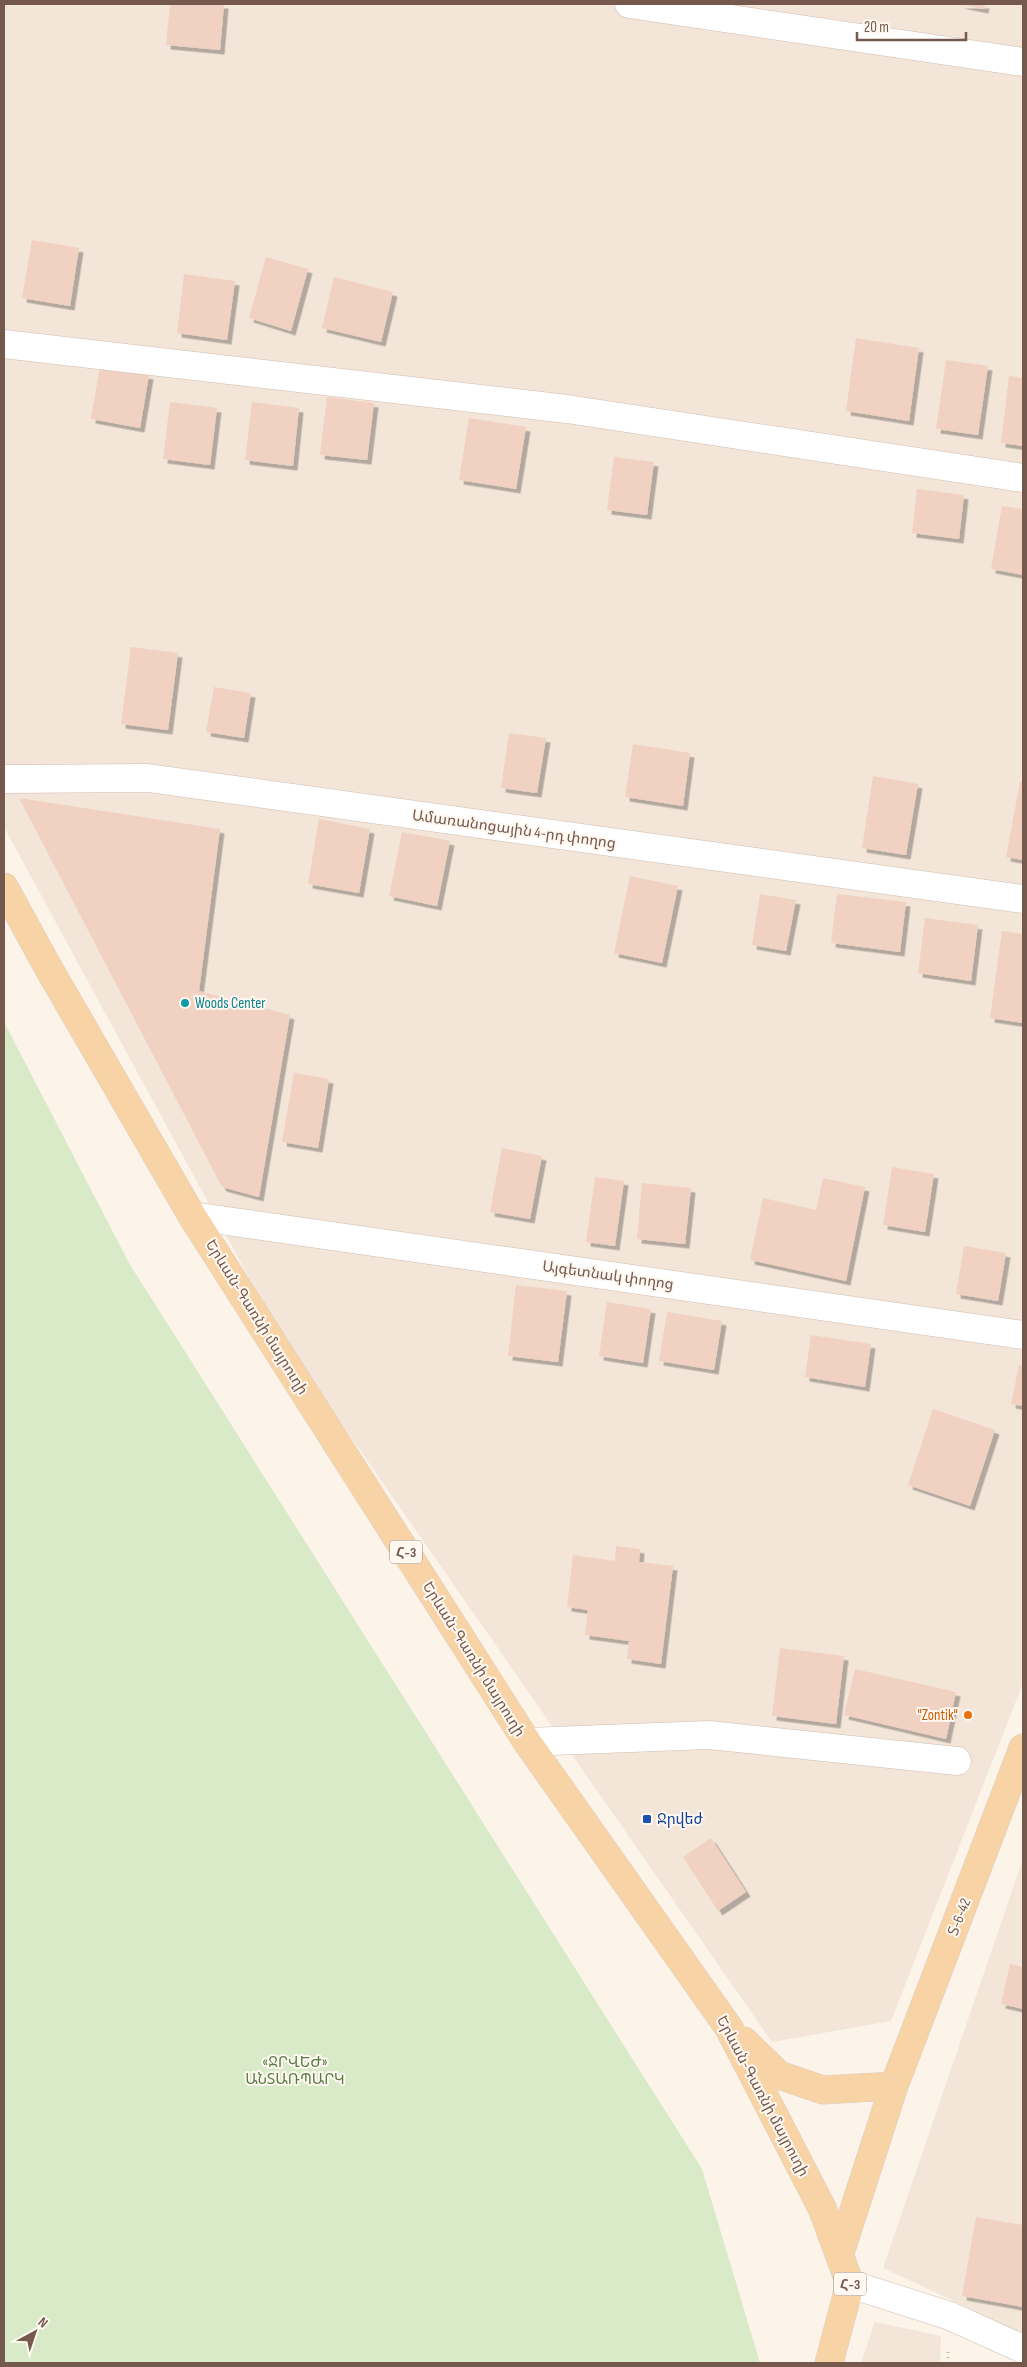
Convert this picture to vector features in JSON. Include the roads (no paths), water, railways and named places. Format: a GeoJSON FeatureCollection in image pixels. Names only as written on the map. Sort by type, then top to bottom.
{"type":"FeatureCollection","features":[{"type":"Feature","properties":{"kind":"main road","name":"Երևան-Գառնի մայրուղի"},"geometry":{"type":"LineString","coordinates":[[4,887],[48,969],[192,1216],[526,1742],[729,2028],[822,2208],[850,2284]]}},
{"type":"Feature","properties":{"kind":"main road","name":"Տ-6-42"},"geometry":{"type":"LineString","coordinates":[[840,2253],[894,2086],[1023,1748]]}},
{"type":"Feature","properties":{"kind":"main road"},"geometry":{"type":"LineString","coordinates":[[729,2028],[779,2075],[823,2090],[894,2086]]}},
{"type":"Feature","properties":{"kind":"main road","name":"Հ-3"},"geometry":{"type":"LineString","coordinates":[[829,2363],[850,2284]]}},
{"type":"Feature","properties":{"kind":"street"},"geometry":{"type":"LineString","coordinates":[[629,4],[1023,62]]}},
{"type":"Feature","properties":{"kind":"street"},"geometry":{"type":"LineString","coordinates":[[4,344],[567,410],[1023,478]]}},
{"type":"Feature","properties":{"kind":"street","name":"Ամառանոցային 4-րդ փողոց"},"geometry":{"type":"LineString","coordinates":[[4,779],[148,778],[1023,899]]}},
{"type":"Feature","properties":{"kind":"street","name":"Այգետնակ փողոց"},"geometry":{"type":"LineString","coordinates":[[192,1216],[1023,1335]]}},
{"type":"Feature","properties":{"kind":"street"},"geometry":{"type":"LineString","coordinates":[[526,1742],[709,1735],[957,1761]]}},
{"type":"Feature","properties":{"kind":"street"},"geometry":{"type":"LineString","coordinates":[[850,2284],[950,2316],[1023,2349]]}},
{"type":"Feature","properties":{"kind":"place","name":"Woods Center"},"geometry":{"type":"Point","coordinates":[185,1003]}},
{"type":"Feature","properties":{"kind":"place","name":"\"Zontik\""},"geometry":{"type":"Point","coordinates":[968,1715]}},
{"type":"Feature","properties":{"kind":"place","name":"Ջրվեժ"},"geometry":{"type":"Point","coordinates":[647,1819]}},
{"type":"Feature","properties":{"kind":"park label","name":"«ՋՐՎԵԺ» ԱՆՏԱՌՊԱՐԿ"},"geometry":{"type":"Point","coordinates":[295,2070]}}]}
